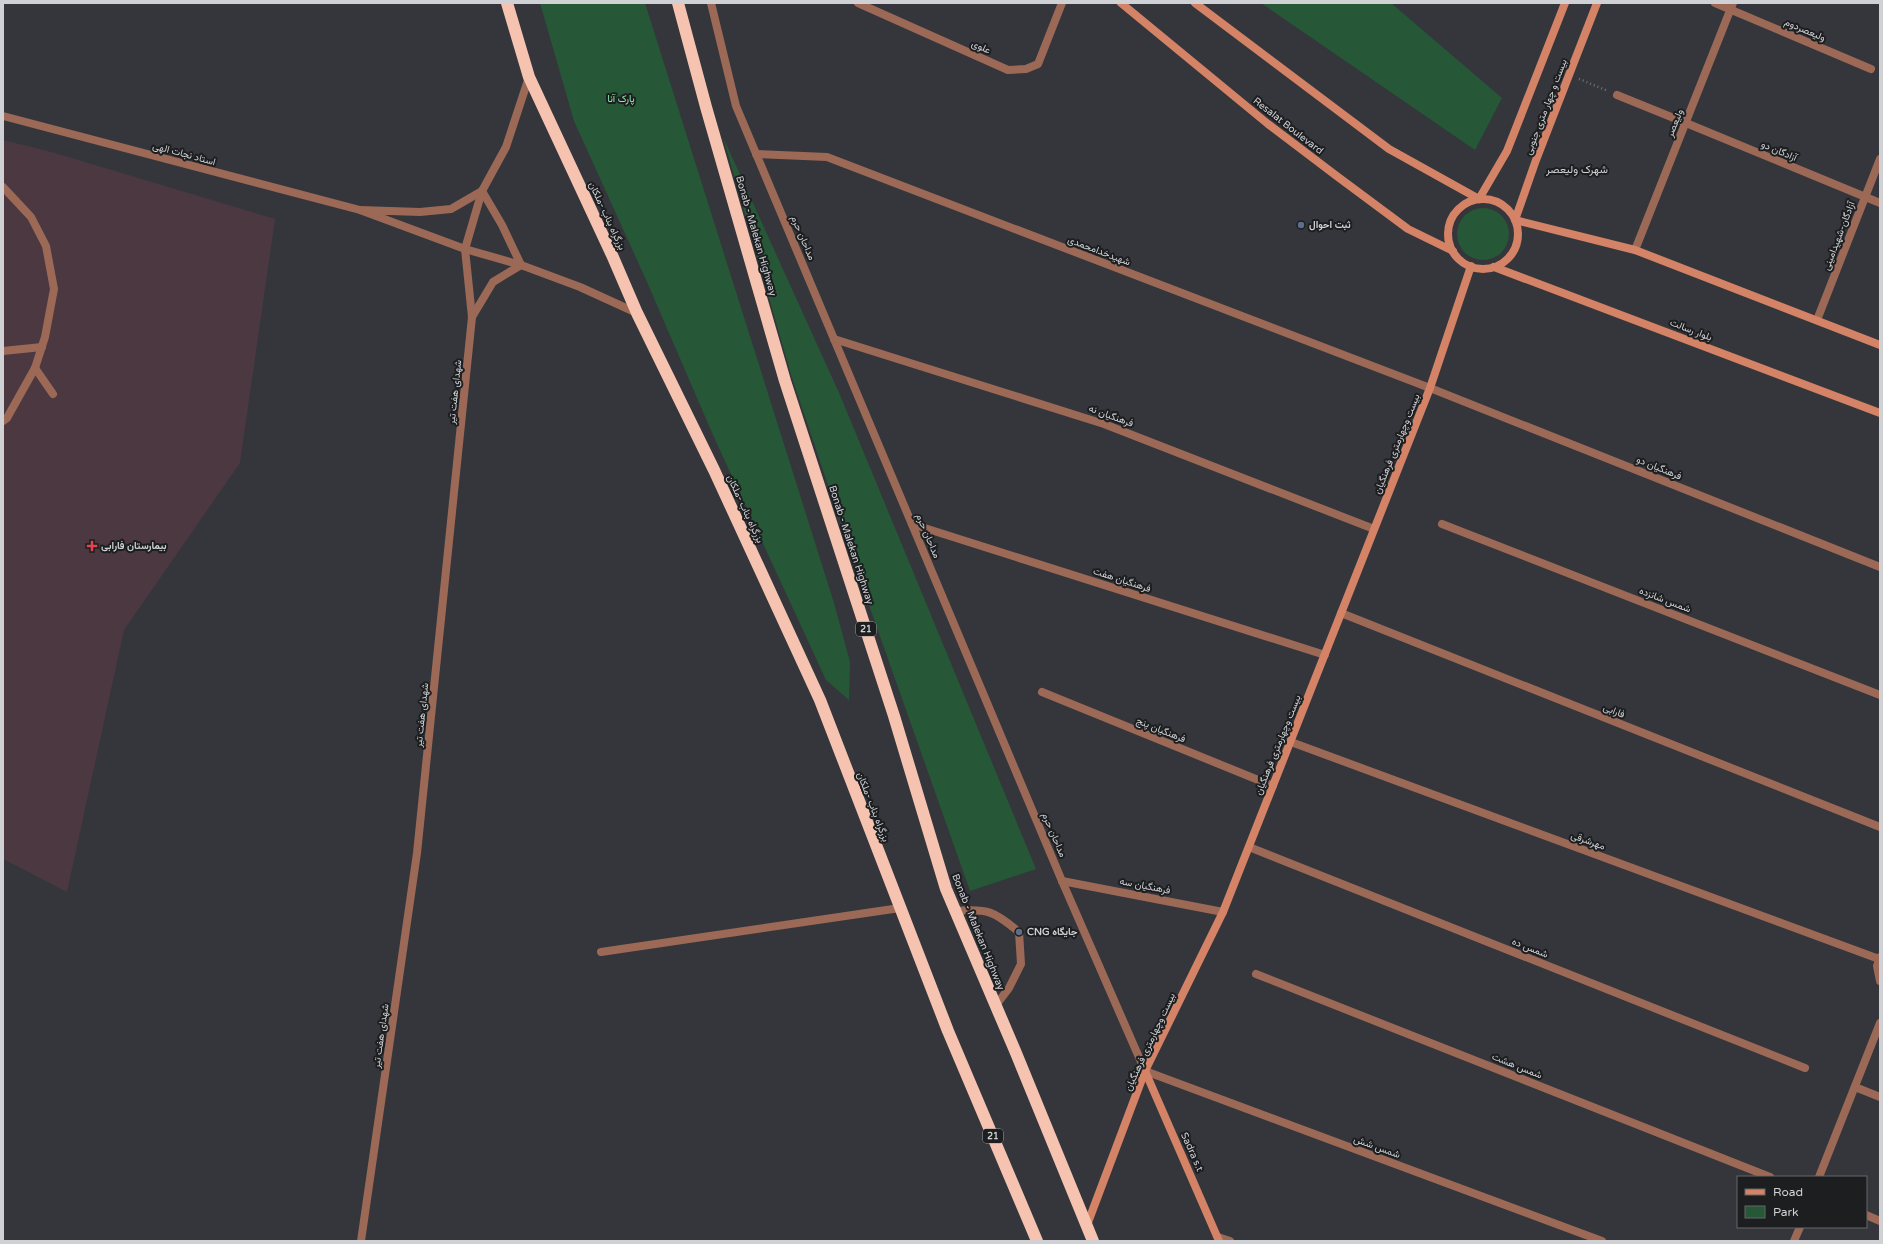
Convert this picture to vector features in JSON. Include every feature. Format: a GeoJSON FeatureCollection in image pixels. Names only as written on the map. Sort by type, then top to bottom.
{"type":"FeatureCollection","features":[{"type":"Feature","properties":{"kind":"highway","name":"بزرگراه بناب -ملکان"},"geometry":{"type":"LineString","coordinates":[[507,3],[529,77],[612,255],[637,313],[714,470],[820,700],[948,1030],[1037,1241]]}},
{"type":"Feature","properties":{"kind":"highway","name":"Bonab - Malekan Highway"},"geometry":{"type":"LineString","coordinates":[[678,3],[706,107],[785,381],[894,716],[946,889],[996,1005],[1093,1241]]}},
{"type":"Feature","properties":{"kind":"street","name":"مداحان حرم"},"geometry":{"type":"LineString","coordinates":[[711,3],[736,106],[1062,881],[1145,1071]]}},
{"type":"Feature","properties":{"kind":"street","name":"علوی"},"geometry":{"type":"LineString","coordinates":[[858,3],[1008,70],[1026,69],[1038,64],[1062,3]]}},
{"type":"Feature","properties":{"kind":"street","name":"Resalat Boulevard"},"geometry":{"type":"LineString","coordinates":[[1120,3],[1268,124],[1332,173],[1408,229],[1453,251]]}},
{"type":"Feature","properties":{"kind":"street"},"geometry":{"type":"LineString","coordinates":[[1195,3],[1389,149],[1478,199]]}},
{"type":"Feature","properties":{"kind":"street","name":"بیست و چهار متری جنوبی"},"geometry":{"type":"LineString","coordinates":[[1478,199],[1507,151],[1565,3]]}},
{"type":"Feature","properties":{"kind":"street","name":"بیست و چهار متری جنوبی"},"geometry":{"type":"LineString","coordinates":[[1515,220],[1536,160],[1597,3]]}},
{"type":"Feature","properties":{"kind":"street","name":"ولیعصردوم"},"geometry":{"type":"LineString","coordinates":[[1715,3],[1732,6],[1871,69]]}},
{"type":"Feature","properties":{"kind":"street","name":"ولیعصر"},"geometry":{"type":"LineString","coordinates":[[1635,250],[1732,6]]}},
{"type":"Feature","properties":{"kind":"street","name":"شهدای هفت تیر"},"geometry":{"type":"LineString","coordinates":[[361,1241],[417,853],[472,317],[465,249],[482,191],[506,147],[529,77]]}},
{"type":"Feature","properties":{"kind":"street","name":"آزادگان دو"},"geometry":{"type":"LineString","coordinates":[[1617,95],[1880,203]]}},
{"type":"Feature","properties":{"kind":"street","name":"استاد نجات الهی"},"geometry":{"type":"LineString","coordinates":[[3,116],[360,210]]}},
{"type":"Feature","properties":{"kind":"street"},"geometry":{"type":"LineString","coordinates":[[3,120],[20,121]]}},
{"type":"Feature","properties":{"kind":"street","name":"شهیدخدامحمدی"},"geometry":{"type":"LineString","coordinates":[[756,154],[827,157],[1430,388]]}},
{"type":"Feature","properties":{"kind":"street","name":"آزادگان-شهیدامینی"},"geometry":{"type":"LineString","coordinates":[[1817,320],[1880,159]]}},
{"type":"Feature","properties":{"kind":"street"},"geometry":{"type":"LineString","coordinates":[[3,186],[31,217],[46,246],[54,289],[42,347],[35,368],[7,418],[3,421]]}},
{"type":"Feature","properties":{"kind":"street"},"geometry":{"type":"LineString","coordinates":[[360,210],[420,212],[451,209],[482,191],[502,225],[521,265]]}},
{"type":"Feature","properties":{"kind":"street"},"geometry":{"type":"LineString","coordinates":[[1478,199],[1490,199],[1500,203],[1509,210],[1515,220],[1518,231],[1514,248],[1504,261],[1494,267],[1482,268],[1471,266],[1460,260],[1453,251],[1449,240],[1448,229],[1452,218],[1458,209],[1468,202],[1478,199]]}},
{"type":"Feature","properties":{"kind":"street"},"geometry":{"type":"LineString","coordinates":[[360,210],[465,249],[521,265],[580,287],[637,313]]}},
{"type":"Feature","properties":{"kind":"street"},"geometry":{"type":"LineString","coordinates":[[1515,220],[1635,250],[1880,345]]}},
{"type":"Feature","properties":{"kind":"street"},"geometry":{"type":"LineString","coordinates":[[472,317],[493,282],[521,265]]}},
{"type":"Feature","properties":{"kind":"street","name":"بیست وچهارمتری فرهنگیان"},"geometry":{"type":"LineString","coordinates":[[1087,1224],[1145,1071],[1223,912],[1430,388],[1471,266]]}},
{"type":"Feature","properties":{"kind":"street","name":"بلوار رسالت"},"geometry":{"type":"LineString","coordinates":[[1494,267],[1880,413]]}},
{"type":"Feature","properties":{"kind":"street","name":"فرهنگیان نه"},"geometry":{"type":"LineString","coordinates":[[834,339],[1104,424],[1374,529]]}},
{"type":"Feature","properties":{"kind":"street"},"geometry":{"type":"LineString","coordinates":[[3,350],[42,347]]}},
{"type":"Feature","properties":{"kind":"street"},"geometry":{"type":"LineString","coordinates":[[35,368],[54,394]]}},
{"type":"Feature","properties":{"kind":"street","name":"فرهنگیان دو"},"geometry":{"type":"LineString","coordinates":[[1430,388],[1880,567]]}},
{"type":"Feature","properties":{"kind":"street","name":"فرهنگیان هفت"},"geometry":{"type":"LineString","coordinates":[[912,524],[1325,655]]}},
{"type":"Feature","properties":{"kind":"street","name":"شمس شانزده"},"geometry":{"type":"LineString","coordinates":[[1442,524],[1880,694]]}},
{"type":"Feature","properties":{"kind":"street","name":"فارابی"},"geometry":{"type":"LineString","coordinates":[[1342,613],[1880,827]]}},
{"type":"Feature","properties":{"kind":"street","name":"فرهنگیان پنج"},"geometry":{"type":"LineString","coordinates":[[1042,692],[1273,786]]}},
{"type":"Feature","properties":{"kind":"street","name":"مهرشرقی"},"geometry":{"type":"LineString","coordinates":[[1291,742],[1880,958]]}},
{"type":"Feature","properties":{"kind":"street","name":"شمس ده"},"geometry":{"type":"LineString","coordinates":[[1248,847],[1805,1068]]}},
{"type":"Feature","properties":{"kind":"street","name":"فرهنگیان سه"},"geometry":{"type":"LineString","coordinates":[[1062,881],[1223,912]]}},
{"type":"Feature","properties":{"kind":"street"},"geometry":{"type":"LineString","coordinates":[[601,952],[900,908]]}},
{"type":"Feature","properties":{"kind":"street"},"geometry":{"type":"LineString","coordinates":[[956,911],[978,909],[1001,917],[1019,932],[1021,964],[1008,988],[996,1005]]}},
{"type":"Feature","properties":{"kind":"street"},"geometry":{"type":"LineString","coordinates":[[1880,958],[1877,966],[1880,981]]}},
{"type":"Feature","properties":{"kind":"street","name":"شمس هشت"},"geometry":{"type":"LineString","coordinates":[[1256,974],[1767,1176]]}},
{"type":"Feature","properties":{"kind":"street"},"geometry":{"type":"LineString","coordinates":[[1819,1176],[1880,1023]]}},
{"type":"Feature","properties":{"kind":"street","name":"Sadra s.t"},"geometry":{"type":"LineString","coordinates":[[1145,1071],[1218,1239]]}},
{"type":"Feature","properties":{"kind":"street","name":"شمس شش"},"geometry":{"type":"LineString","coordinates":[[1145,1071],[1602,1241]]}},
{"type":"Feature","properties":{"kind":"street"},"geometry":{"type":"LineString","coordinates":[[1855,1087],[1880,1097]]}},
{"type":"Feature","properties":{"kind":"street"},"geometry":{"type":"LineString","coordinates":[[1867,1215],[1880,1221]]}},
{"type":"Feature","properties":{"kind":"street"},"geometry":{"type":"LineString","coordinates":[[1794,1241],[1800,1228]]}},
{"type":"Feature","properties":{"kind":"street"},"geometry":{"type":"LineString","coordinates":[[1218,1239],[1230,1241]]}},
{"type":"Feature","properties":{"kind":"path"},"geometry":{"type":"LineString","coordinates":[[1570,75],[1617,95]]}},
{"type":"Feature","properties":{"kind":"shaded area","name":"بیمارستان فارابی"},"geometry":{"type":"Polygon","coordinates":[[[3,140],[55,153],[275,219],[240,463],[124,630],[67,892],[3,859],[3,140]]]}},
{"type":"Feature","properties":{"kind":"green space","name":"پارک آنا"},"geometry":{"type":"Polygon","coordinates":[[[540,3],[645,3],[834,603],[850,662],[849,700],[826,680],[713,435],[647,282],[574,121],[540,3]]]}},
{"type":"Feature","properties":{"kind":"green space"},"geometry":{"type":"Polygon","coordinates":[[[1261,3],[1391,3],[1502,98],[1475,150],[1261,3]]]}},
{"type":"Feature","properties":{"kind":"green space"},"geometry":{"type":"Polygon","coordinates":[[[723,137],[840,395],[1036,869],[970,891],[858,574],[792,378],[723,137]]]}},
{"type":"Feature","properties":{"kind":"green space"},"geometry":{"type":"Polygon","coordinates":[[[1483,208],[1497,212],[1505,220],[1509,234],[1505,248],[1497,256],[1483,260],[1469,256],[1461,248],[1457,234],[1461,220],[1469,212],[1483,208]]]}},
{"type":"Feature","properties":{"kind":"place","name":"ثبت احوال"},"geometry":{"type":"Point","coordinates":[1301,225]}},
{"type":"Feature","properties":{"kind":"place","name":"بیمارستان فارابی"},"geometry":{"type":"Point","coordinates":[92,546]}},
{"type":"Feature","properties":{"kind":"place","name":"CNG جایگاه"},"geometry":{"type":"Point","coordinates":[1019,932]}},
{"type":"Feature","properties":{"kind":"district","name":"شهرک ولیعصر"},"geometry":{"type":"Point","coordinates":[1577,169]}}]}
